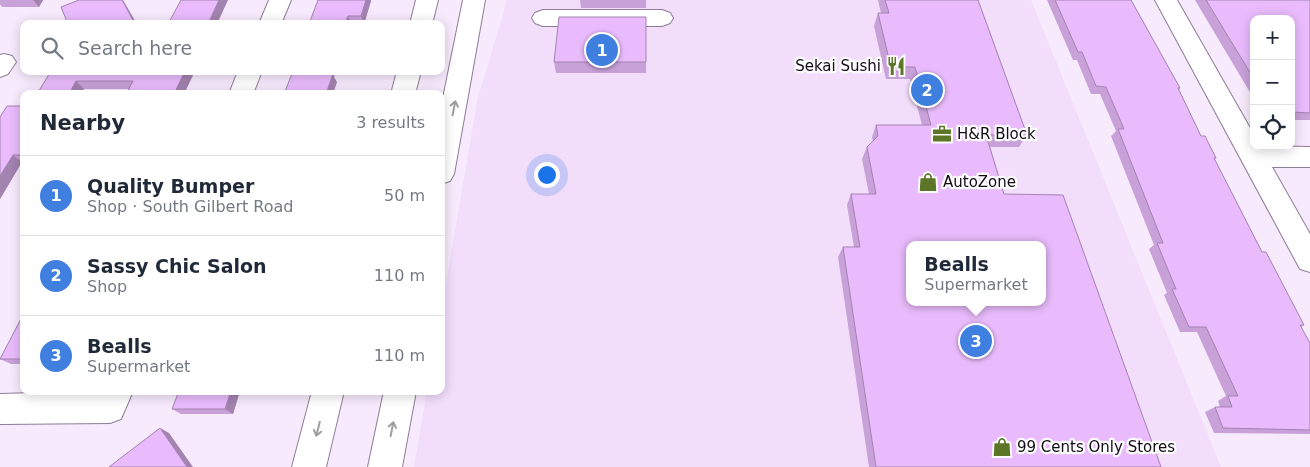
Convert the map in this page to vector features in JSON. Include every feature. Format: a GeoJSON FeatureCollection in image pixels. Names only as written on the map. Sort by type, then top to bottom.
{"type":"FeatureCollection","features":[{"type":"Feature","properties":{"kind":"street"},"geometry":{"type":"LineString","coordinates":[[272,20],[280,0]]}},
{"type":"Feature","properties":{"kind":"street"},"geometry":{"type":"LineString","coordinates":[[422,20],[427,0]]}},
{"type":"Feature","properties":{"kind":"street"},"geometry":{"type":"LineString","coordinates":[[445,153],[474,0]]}},
{"type":"Feature","properties":{"kind":"street"},"geometry":{"type":"LineString","coordinates":[[1166,0],[1310,260]]}},
{"type":"Feature","properties":{"kind":"street"},"geometry":{"type":"LineString","coordinates":[[543,18],[662,18]]}},
{"type":"Feature","properties":{"kind":"street"},"geometry":{"type":"LineString","coordinates":[[243,90],[248,75]]}},
{"type":"Feature","properties":{"kind":"street"},"geometry":{"type":"LineString","coordinates":[[404,90],[408,75]]}},
{"type":"Feature","properties":{"kind":"street"},"geometry":{"type":"LineString","coordinates":[[1252,157],[1310,157]]}},
{"type":"Feature","properties":{"kind":"street"},"geometry":{"type":"LineString","coordinates":[[309,467],[327,395]]}},
{"type":"Feature","properties":{"kind":"street"},"geometry":{"type":"LineString","coordinates":[[385,467],[399,395]]}},
{"type":"Feature","properties":{"kind":"street"},"geometry":{"type":"LineString","coordinates":[[0,408],[113,399]]}},
{"type":"Feature","properties":{"kind":"shaded area"},"geometry":{"type":"Polygon","coordinates":[[[506,0],[1031,0],[1221,467],[414,467],[426,395],[445,395],[445,289],[478,97],[506,0]]]}},
{"type":"Feature","properties":{"kind":"building"},"geometry":{"type":"Polygon","coordinates":[[[79,0],[122,0],[133,20],[66,20],[61,7],[79,0]]]}},
{"type":"Feature","properties":{"kind":"building"},"geometry":{"type":"Polygon","coordinates":[[[181,0],[219,0],[210,20],[170,20],[181,0]]]}},
{"type":"Feature","properties":{"kind":"building"},"geometry":{"type":"Polygon","coordinates":[[[318,0],[366,0],[361,16],[348,16],[346,20],[310,20],[318,0]]]}},
{"type":"Feature","properties":{"kind":"building"},"geometry":{"type":"Polygon","coordinates":[[[885,0],[978,0],[1027,135],[986,135],[1004,194],[1063,195],[1161,467],[876,467],[843,247],[860,247],[851,194],[876,194],[867,147],[878,136],[876,125],[931,125],[915,67],[891,67],[878,13],[889,13],[885,0]]]}},
{"type":"Feature","properties":{"kind":"building"},"geometry":{"type":"Polygon","coordinates":[[[1055,0],[1131,0],[1180,88],[1178,88],[1201,136],[1205,136],[1216,158],[1214,158],[1262,252],[1266,252],[1304,325],[1300,325],[1310,343],[1310,430],[1223,428],[1215,407],[1232,407],[1228,396],[1238,396],[1206,327],[1189,327],[1172,289],[1176,289],[1157,243],[1163,243],[1118,129],[1124,129],[1106,87],[1096,86],[1082,52],[1078,52],[1055,0]]]}},
{"type":"Feature","properties":{"kind":"building"},"geometry":{"type":"Polygon","coordinates":[[[1206,0],[1310,0],[1310,113],[1295,112],[1295,15],[1250,15],[1250,72],[1206,0]]]}},
{"type":"Feature","properties":{"kind":"building"},"geometry":{"type":"Polygon","coordinates":[[[559,17],[646,17],[646,62],[554,62],[559,17]]]}},
{"type":"Feature","properties":{"kind":"building"},"geometry":{"type":"Polygon","coordinates":[[[49,75],[183,75],[176,90],[128,90],[133,81],[76,81],[71,90],[39,90],[49,75]]]}},
{"type":"Feature","properties":{"kind":"building"},"geometry":{"type":"Polygon","coordinates":[[[291,75],[333,75],[327,90],[286,90],[291,75]]]}},
{"type":"Feature","properties":{"kind":"building"},"geometry":{"type":"Polygon","coordinates":[[[7,106],[20,106],[20,155],[13,155],[0,176],[0,117],[7,106]]]}},
{"type":"Feature","properties":{"kind":"building"},"geometry":{"type":"Polygon","coordinates":[[[20,321],[20,359],[0,359],[20,321]]]}},
{"type":"Feature","properties":{"kind":"building"},"geometry":{"type":"Polygon","coordinates":[[[177,395],[230,395],[225,409],[172,409],[177,395]]]}},
{"type":"Feature","properties":{"kind":"building"},"geometry":{"type":"Polygon","coordinates":[[[160,428],[187,467],[109,467],[160,428]]]}},
{"type":"Feature","properties":{"kind":"place","name":"Quality Bumper"},"geometry":{"type":"Point","coordinates":[602,50]}},
{"type":"Feature","properties":{"kind":"place","name":"Sekai Sushi"},"geometry":{"type":"Point","coordinates":[896,66]}},
{"type":"Feature","properties":{"kind":"place","name":"Sassy Chic Salon"},"geometry":{"type":"Point","coordinates":[927,90]}},
{"type":"Feature","properties":{"kind":"place","name":"H&R Block"},"geometry":{"type":"Point","coordinates":[942,134]}},
{"type":"Feature","properties":{"kind":"place","name":"AutoZone"},"geometry":{"type":"Point","coordinates":[928,182]}},
{"type":"Feature","properties":{"kind":"place","name":"Bealls"},"geometry":{"type":"Point","coordinates":[976,341]}},
{"type":"Feature","properties":{"kind":"place","name":"99 Cents Only Stores"},"geometry":{"type":"Point","coordinates":[1002,447]}}]}
